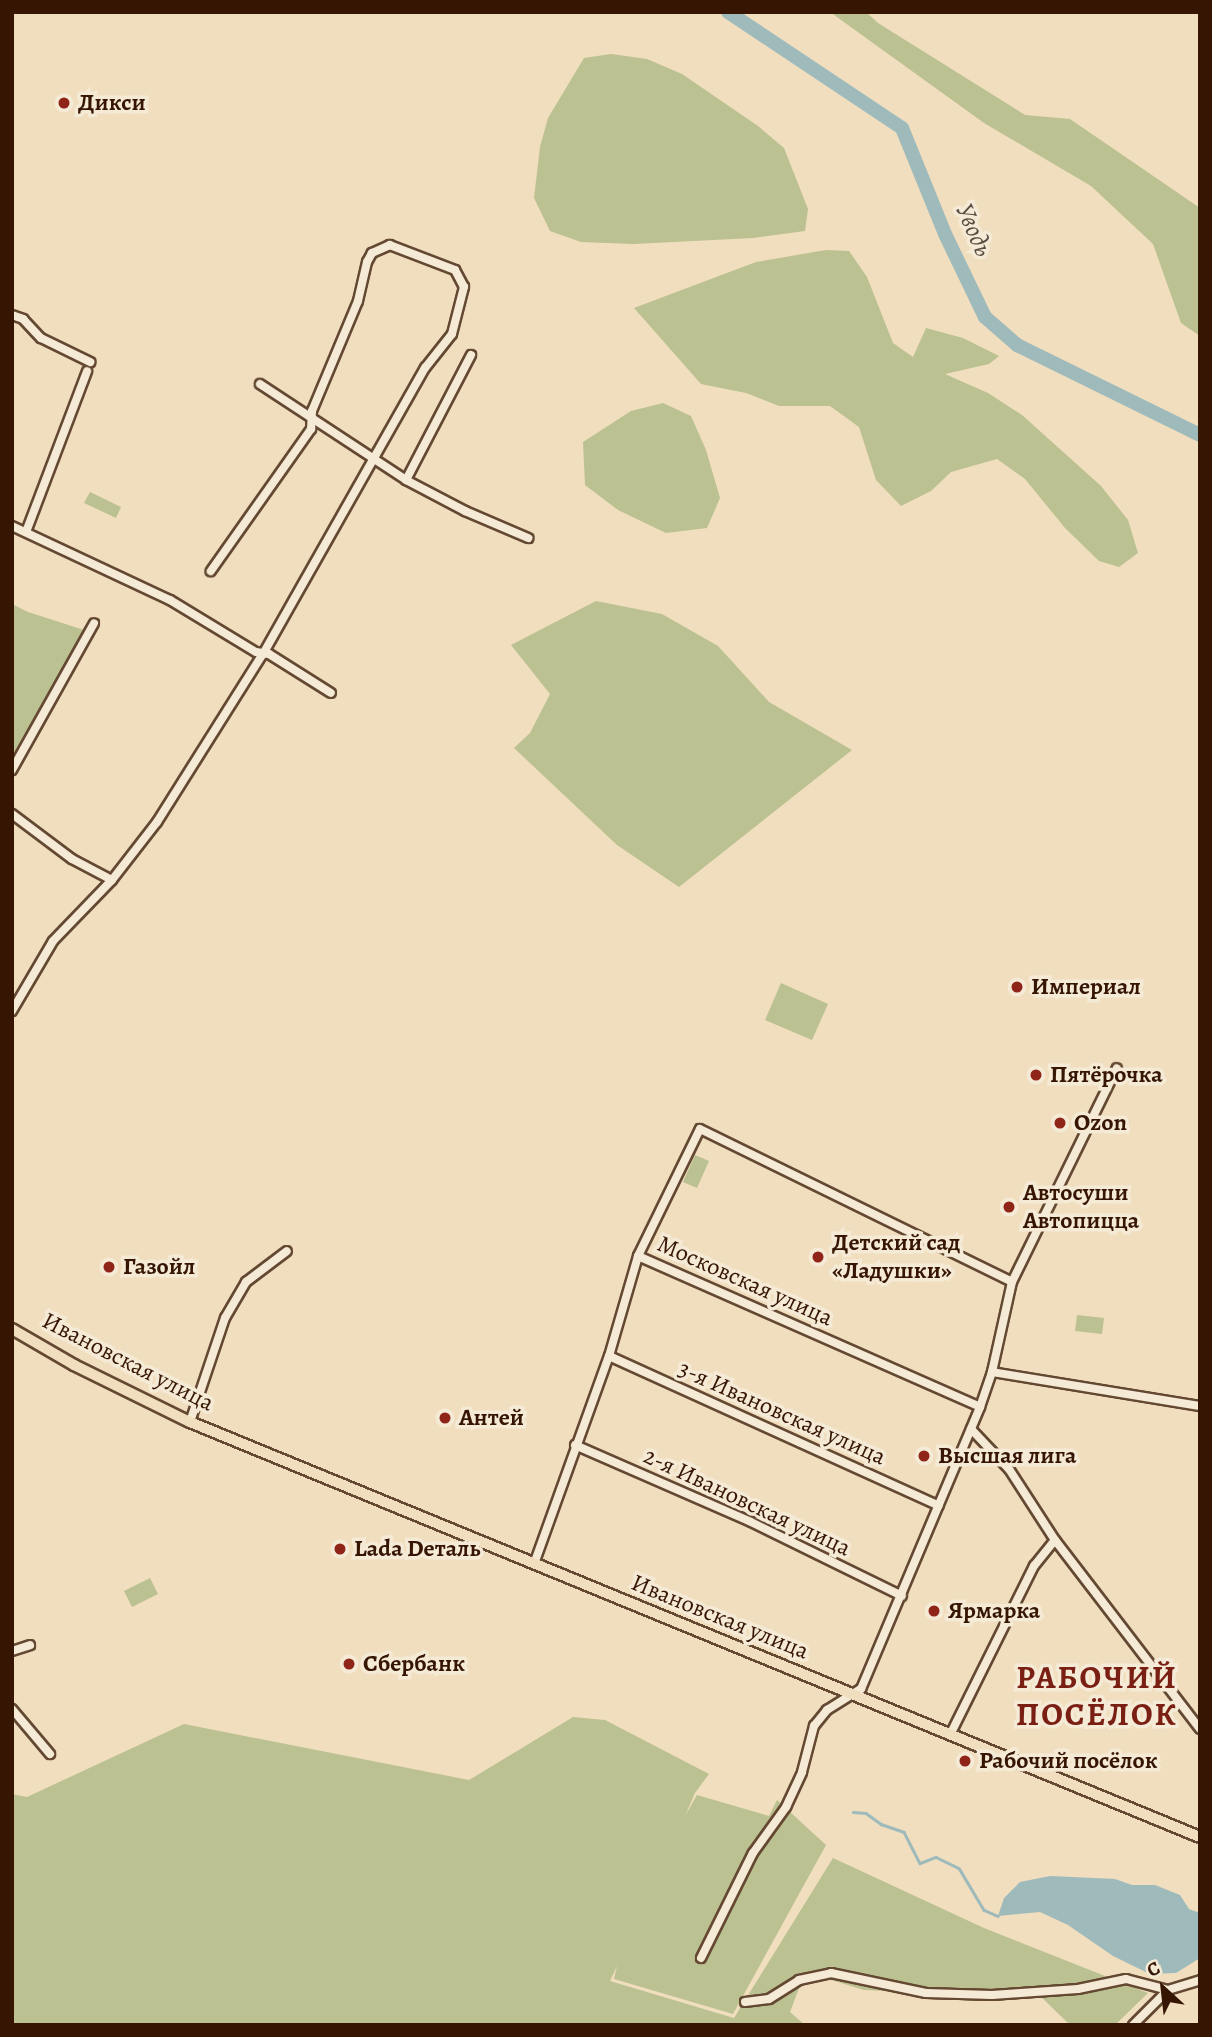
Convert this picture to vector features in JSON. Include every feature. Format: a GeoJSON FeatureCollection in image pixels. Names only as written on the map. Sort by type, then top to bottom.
{"type":"FeatureCollection","features":[{"type":"Feature","properties":{"kind":"main road","name":"Ивановская улица"},"geometry":{"type":"LineString","coordinates":[[12,1327],[225,1435]]}},
{"type":"Feature","properties":{"kind":"main road","name":"Ивановская улица"},"geometry":{"type":"LineString","coordinates":[[12,1327],[86,1372],[179,1417],[1200,1837]]}},
{"type":"Feature","properties":{"kind":"street"},"geometry":{"type":"LineString","coordinates":[[12,1011],[53,941],[112,880],[157,822],[263,654],[425,368],[452,334],[464,287],[455,270],[390,245],[372,253],[367,262],[358,301],[312,411],[311,429],[211,571]]}},
{"type":"Feature","properties":{"kind":"street"},"geometry":{"type":"LineString","coordinates":[[12,315],[23,319],[41,338],[89,367],[26,532]]}},
{"type":"Feature","properties":{"kind":"street"},"geometry":{"type":"LineString","coordinates":[[405,480],[471,355]]}},
{"type":"Feature","properties":{"kind":"street"},"geometry":{"type":"LineString","coordinates":[[260,384],[312,421],[405,480],[465,512],[528,538]]}},
{"type":"Feature","properties":{"kind":"street"},"geometry":{"type":"LineString","coordinates":[[12,526],[170,600],[263,654],[269,654],[331,693]]}},
{"type":"Feature","properties":{"kind":"street"},"geometry":{"type":"LineString","coordinates":[[12,770],[94,623]]}},
{"type":"Feature","properties":{"kind":"street"},"geometry":{"type":"LineString","coordinates":[[12,814],[72,859],[112,880]]}},
{"type":"Feature","properties":{"kind":"street"},"geometry":{"type":"LineString","coordinates":[[701,1958],[753,1853],[786,1807],[802,1772],[814,1726],[827,1710],[855,1695],[902,1596],[980,1407],[992,1371],[1012,1282],[1117,1068]]}},
{"type":"Feature","properties":{"kind":"street"},"geometry":{"type":"LineString","coordinates":[[638,1255],[700,1129],[1012,1282]]}},
{"type":"Feature","properties":{"kind":"street"},"geometry":{"type":"LineString","coordinates":[[191,1419],[225,1318],[246,1282],[287,1251]]}},
{"type":"Feature","properties":{"kind":"street","name":"Московская улица"},"geometry":{"type":"LineString","coordinates":[[534,1564],[609,1356],[638,1255],[980,1407]]}},
{"type":"Feature","properties":{"kind":"street","name":"3-я Ивановская улица"},"geometry":{"type":"LineString","coordinates":[[609,1356],[939,1506]]}},
{"type":"Feature","properties":{"kind":"street"},"geometry":{"type":"LineString","coordinates":[[992,1371],[1200,1406]]}},
{"type":"Feature","properties":{"kind":"street"},"geometry":{"type":"LineString","coordinates":[[971,1429],[1009,1469],[1055,1540],[1198,1723]]}},
{"type":"Feature","properties":{"kind":"street","name":"2-я Ивановская улица"},"geometry":{"type":"LineString","coordinates":[[575,1446],[751,1522],[902,1596]]}},
{"type":"Feature","properties":{"kind":"street"},"geometry":{"type":"LineString","coordinates":[[950,1735],[1034,1566],[1055,1540]]}},
{"type":"Feature","properties":{"kind":"street"},"geometry":{"type":"LineString","coordinates":[[12,1651],[30,1644]]}},
{"type":"Feature","properties":{"kind":"street"},"geometry":{"type":"LineString","coordinates":[[12,1709],[50,1754]]}},
{"type":"Feature","properties":{"kind":"street"},"geometry":{"type":"LineString","coordinates":[[745,2002],[769,1999],[799,1980],[831,1973],[926,1993],[992,1995],[1078,1989],[1126,1979],[1168,1990]]}},
{"type":"Feature","properties":{"kind":"street"},"geometry":{"type":"LineString","coordinates":[[1136,2022],[1168,1990],[1200,1980]]}},
{"type":"Feature","properties":{"kind":"street"},"geometry":{"type":"LineString","coordinates":[[1136,2022],[1148,2025]]}},
{"type":"Feature","properties":{"kind":"green space"},"geometry":{"type":"Polygon","coordinates":[[[830,12],[866,12],[878,23],[1025,115],[1070,119],[1200,208],[1200,336],[1181,323],[1153,244],[1091,186],[984,123],[830,12]]]}},
{"type":"Feature","properties":{"kind":"green space"},"geometry":{"type":"Polygon","coordinates":[[[611,54],[647,59],[682,74],[758,126],[784,148],[808,209],[805,231],[753,238],[634,244],[581,242],[550,231],[534,198],[540,147],[548,118],[584,58],[611,54]]]}},
{"type":"Feature","properties":{"kind":"green space"},"geometry":{"type":"Polygon","coordinates":[[[826,250],[849,251],[867,277],[893,343],[913,357],[926,328],[963,338],[999,356],[989,364],[945,374],[988,393],[1022,415],[1101,486],[1128,520],[1138,553],[1119,567],[1099,561],[1065,528],[1025,479],[997,459],[951,472],[931,491],[901,506],[876,480],[859,427],[830,406],[779,406],[746,393],[701,384],[634,308],[756,262],[826,250]]]}},
{"type":"Feature","properties":{"kind":"green space"},"geometry":{"type":"Polygon","coordinates":[[[663,403],[691,416],[706,450],[720,498],[707,528],[666,533],[618,510],[585,485],[583,442],[631,411],[663,403]]]}},
{"type":"Feature","properties":{"kind":"green space"},"geometry":{"type":"Polygon","coordinates":[[[90,492],[121,507],[116,518],[84,503],[90,492]]]}},
{"type":"Feature","properties":{"kind":"green space"},"geometry":{"type":"Polygon","coordinates":[[[596,601],[662,614],[718,646],[769,702],[852,750],[679,887],[617,845],[514,748],[530,733],[550,694],[511,645],[596,601]]]}},
{"type":"Feature","properties":{"kind":"green space"},"geometry":{"type":"Polygon","coordinates":[[[12,604],[84,630],[12,756],[12,604]]]}},
{"type":"Feature","properties":{"kind":"green space"},"geometry":{"type":"Polygon","coordinates":[[[781,983],[828,1004],[812,1040],[765,1020],[781,983]]]}},
{"type":"Feature","properties":{"kind":"green space"},"geometry":{"type":"Polygon","coordinates":[[[695,1155],[709,1161],[697,1188],[683,1182],[695,1155]]]}},
{"type":"Feature","properties":{"kind":"green space"},"geometry":{"type":"Polygon","coordinates":[[[1077,1315],[1104,1318],[1102,1334],[1075,1331],[1077,1315]]]}},
{"type":"Feature","properties":{"kind":"green space"},"geometry":{"type":"Polygon","coordinates":[[[150,1578],[158,1594],[132,1607],[124,1591],[150,1578]]]}},
{"type":"Feature","properties":{"kind":"green space"},"geometry":{"type":"Polygon","coordinates":[[[573,1717],[605,1720],[709,1774],[695,1793],[685,1816],[697,1795],[769,1816],[777,1800],[826,1845],[733,2014],[614,1979],[617,1966],[610,1981],[734,2018],[833,1858],[984,1928],[1148,1993],[1115,2025],[1070,2025],[1035,1991],[955,1994],[864,1990],[805,1972],[790,2012],[805,2025],[12,2025],[12,1794],[27,1797],[184,1724],[469,1780],[573,1717]]]}},
{"type":"Feature","properties":{"kind":"water"},"geometry":{"type":"Polygon","coordinates":[[[1050,1876],[1115,1879],[1132,1885],[1155,1885],[1180,1895],[1189,1909],[1200,1913],[1200,1958],[1176,1973],[1150,1974],[1113,1956],[1068,1925],[1040,1912],[998,1916],[1004,1898],[1020,1882],[1050,1876]]]}},
{"type":"Feature","properties":{"kind":"waterway","name":"Уводь"},"geometry":{"type":"LineString","coordinates":[[728,12],[902,128],[945,234],[985,317],[1017,345],[1200,435]]}},
{"type":"Feature","properties":{"kind":"waterway"},"geometry":{"type":"LineString","coordinates":[[853,1812],[866,1813],[881,1824],[904,1832],[920,1863],[936,1857],[959,1868],[984,1910],[998,1916]]}},
{"type":"Feature","properties":{"kind":"place","name":"Дикси"},"geometry":{"type":"Point","coordinates":[64,103]}},
{"type":"Feature","properties":{"kind":"place","name":"Империал"},"geometry":{"type":"Point","coordinates":[1017,987]}},
{"type":"Feature","properties":{"kind":"place","name":"Пятёрочка"},"geometry":{"type":"Point","coordinates":[1036,1075]}},
{"type":"Feature","properties":{"kind":"place","name":"Ozon"},"geometry":{"type":"Point","coordinates":[1060,1123]}},
{"type":"Feature","properties":{"kind":"place","name":"Автосуши Автопицца"},"geometry":{"type":"Point","coordinates":[1009,1207]}},
{"type":"Feature","properties":{"kind":"place","name":"Детский сад «Ладушки»"},"geometry":{"type":"Point","coordinates":[818,1257]}},
{"type":"Feature","properties":{"kind":"place","name":"Газойл"},"geometry":{"type":"Point","coordinates":[109,1267]}},
{"type":"Feature","properties":{"kind":"place","name":"Антей"},"geometry":{"type":"Point","coordinates":[445,1418]}},
{"type":"Feature","properties":{"kind":"place","name":"Высшая лига"},"geometry":{"type":"Point","coordinates":[924,1456]}},
{"type":"Feature","properties":{"kind":"place","name":"Lada Dеталь"},"geometry":{"type":"Point","coordinates":[340,1549]}},
{"type":"Feature","properties":{"kind":"place","name":"Ярмарка"},"geometry":{"type":"Point","coordinates":[934,1611]}},
{"type":"Feature","properties":{"kind":"place","name":"Сбербанк"},"geometry":{"type":"Point","coordinates":[349,1664]}},
{"type":"Feature","properties":{"kind":"place","name":"Рабочий посёлок"},"geometry":{"type":"Point","coordinates":[965,1761]}},
{"type":"Feature","properties":{"kind":"district","name":"РАБОЧИЙ ПОСЁЛОК"},"geometry":{"type":"Point","coordinates":[1097,1696]}}]}
